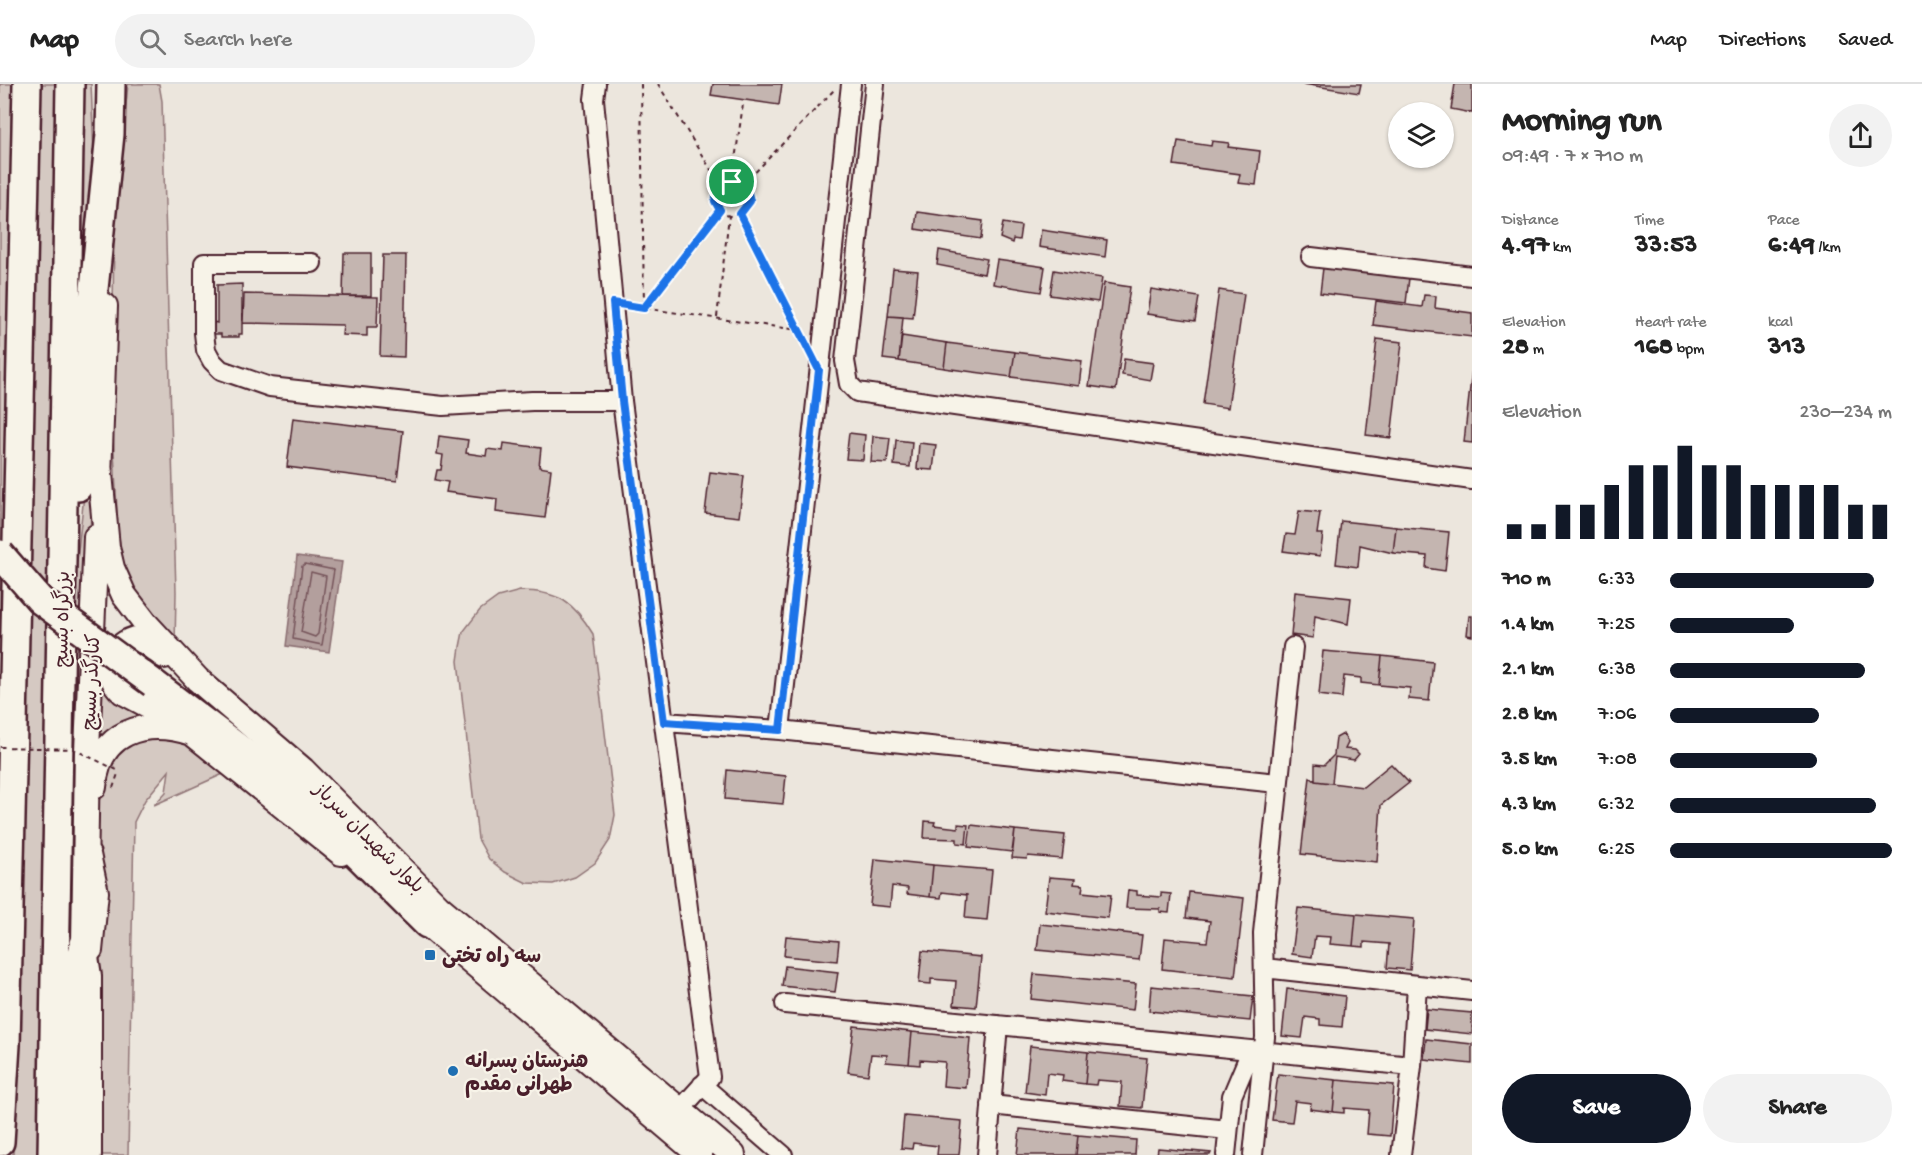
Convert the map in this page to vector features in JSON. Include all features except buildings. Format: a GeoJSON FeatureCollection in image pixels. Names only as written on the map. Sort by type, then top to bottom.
{"type":"FeatureCollection","features":[{"type":"Feature","properties":{"kind":"highway"},"geometry":{"type":"LineString","coordinates":[[0,1142],[6,1045],[27,84]]}},
{"type":"Feature","properties":{"kind":"highway","name":"بزرگراه بسیج"},"geometry":{"type":"LineString","coordinates":[[52,1155],[69,84]]}},
{"type":"Feature","properties":{"kind":"highway"},"geometry":{"type":"LineString","coordinates":[[99,84],[103,208]]}},
{"type":"Feature","properties":{"kind":"highway"},"geometry":{"type":"LineString","coordinates":[[61,600],[83,445],[89,337],[110,134],[111,84]]}},
{"type":"Feature","properties":{"kind":"highway"},"geometry":{"type":"LineString","coordinates":[[0,554],[40,600],[286,785],[427,924]]}},
{"type":"Feature","properties":{"kind":"highway"},"geometry":{"type":"LineString","coordinates":[[72,1155],[79,968],[86,955]]}},
{"type":"Feature","properties":{"kind":"main road","name":"کنارگذر بسیج"},"geometry":{"type":"LineString","coordinates":[[89,1155],[86,955],[87,751],[106,251],[103,208]]}},
{"type":"Feature","properties":{"kind":"main road","name":"بلوار شهیدان سرباز"},"geometry":{"type":"LineString","coordinates":[[99,463],[107,547],[115,577],[130,605],[198,680],[303,770],[439,907],[733,1155]]}},
{"type":"Feature","properties":{"kind":"main road"},"geometry":{"type":"LineString","coordinates":[[192,733],[170,714],[131,698],[116,687],[110,672],[111,660],[127,641],[144,641],[198,680]]}},
{"type":"Feature","properties":{"kind":"main road","name":"بلوار شهیدان سرباز"},"geometry":{"type":"LineString","coordinates":[[86,840],[92,822],[96,775],[112,745],[128,733],[143,727],[166,726],[192,733],[427,924],[700,1155]]}},
{"type":"Feature","properties":{"kind":"lane"},"geometry":{"type":"LineString","coordinates":[[110,134],[121,84]]}},
{"type":"Feature","properties":{"kind":"lane"},"geometry":{"type":"LineString","coordinates":[[583,84],[595,92],[622,401],[710,1077],[680,1110]]}},
{"type":"Feature","properties":{"kind":"lane"},"geometry":{"type":"LineString","coordinates":[[780,730],[851,84]]}},
{"type":"Feature","properties":{"kind":"lane"},"geometry":{"type":"LineString","coordinates":[[875,84],[845,361],[846,374],[857,392],[1472,480]]}},
{"type":"Feature","properties":{"kind":"lane"},"geometry":{"type":"LineString","coordinates":[[1311,257],[1472,276]]}},
{"type":"Feature","properties":{"kind":"lane"},"geometry":{"type":"LineString","coordinates":[[312,263],[204,263],[206,350],[221,370],[270,387],[443,406],[532,400],[622,401]]}},
{"type":"Feature","properties":{"kind":"lane"},"geometry":{"type":"LineString","coordinates":[[1253,1155],[1257,1051],[1264,968],[1263,933],[1293,647]]}},
{"type":"Feature","properties":{"kind":"lane"},"geometry":{"type":"LineString","coordinates":[[664,722],[780,730],[1277,783]]}},
{"type":"Feature","properties":{"kind":"lane"},"geometry":{"type":"LineString","coordinates":[[1264,968],[1472,991]]}},
{"type":"Feature","properties":{"kind":"lane"},"geometry":{"type":"LineString","coordinates":[[1401,1155],[1412,1066],[1417,985]]}},
{"type":"Feature","properties":{"kind":"lane"},"geometry":{"type":"LineString","coordinates":[[785,1004],[1412,1066]]}},
{"type":"Feature","properties":{"kind":"lane"},"geometry":{"type":"LineString","coordinates":[[987,1155],[998,1025]]}},
{"type":"Feature","properties":{"kind":"lane"},"geometry":{"type":"LineString","coordinates":[[1226,1155],[1232,1096],[1257,1051]]}},
{"type":"Feature","properties":{"kind":"lane"},"geometry":{"type":"LineString","coordinates":[[702,1085],[783,1155]]}},
{"type":"Feature","properties":{"kind":"lane"},"geometry":{"type":"LineString","coordinates":[[991,1105],[1228,1130]]}},
{"type":"Feature","properties":{"kind":"path"},"geometry":{"type":"LineString","coordinates":[[641,84],[644,308]]}},
{"type":"Feature","properties":{"kind":"path"},"geometry":{"type":"LineString","coordinates":[[658,84],[721,186]]}},
{"type":"Feature","properties":{"kind":"path"},"geometry":{"type":"LineString","coordinates":[[743,185],[840,84]]}},
{"type":"Feature","properties":{"kind":"path"},"geometry":{"type":"LineString","coordinates":[[732,182],[743,104]]}},
{"type":"Feature","properties":{"kind":"path"},"geometry":{"type":"LineString","coordinates":[[732,182],[743,185],[750,201],[740,214],[729,216],[720,210],[715,201],[721,186],[732,182]]}},
{"type":"Feature","properties":{"kind":"path"},"geometry":{"type":"LineString","coordinates":[[644,308],[720,210]]}},
{"type":"Feature","properties":{"kind":"path"},"geometry":{"type":"LineString","coordinates":[[740,214],[819,370]]}},
{"type":"Feature","properties":{"kind":"path"},"geometry":{"type":"LineString","coordinates":[[717,318],[729,216]]}},
{"type":"Feature","properties":{"kind":"path"},"geometry":{"type":"LineString","coordinates":[[613,303],[799,330]]}},
{"type":"Feature","properties":{"kind":"path"},"geometry":{"type":"LineString","coordinates":[[0,747],[73,749],[119,771],[112,790]]}},
{"type":"Feature","properties":{"kind":"shaded area"},"geometry":{"type":"Polygon","coordinates":[[[0,84],[12,84],[5,551],[0,543],[0,84]]]}},
{"type":"Feature","properties":{"kind":"shaded area"},"geometry":{"type":"Polygon","coordinates":[[[33,84],[59,84],[40,1155],[13,1155],[33,84]]]}},
{"type":"Feature","properties":{"kind":"shaded area"},"geometry":{"type":"Polygon","coordinates":[[[79,84],[91,84],[95,177],[70,464],[79,84]]]}},
{"type":"Feature","properties":{"kind":"shaded area"},"geometry":{"type":"Polygon","coordinates":[[[128,84],[159,84],[162,101],[176,592],[175,646],[126,577],[118,532],[112,410],[114,224],[128,84]]]}},
{"type":"Feature","properties":{"kind":"shaded area"},"geometry":{"type":"Polygon","coordinates":[[[95,392],[87,629],[71,617],[95,392]]]}},
{"type":"Feature","properties":{"kind":"shaded area"},"geometry":{"type":"Polygon","coordinates":[[[0,565],[5,572],[0,825],[0,565]]]}},
{"type":"Feature","properties":{"kind":"shaded area"},"geometry":{"type":"Polygon","coordinates":[[[520,591],[545,593],[564,600],[579,614],[593,634],[615,815],[610,840],[595,863],[575,877],[553,884],[527,883],[505,872],[489,859],[478,839],[458,661],[460,647],[463,632],[480,610],[498,597],[520,591]]]}},
{"type":"Feature","properties":{"kind":"shaded area"},"geometry":{"type":"Polygon","coordinates":[[[71,633],[87,644],[83,750],[75,746],[67,746],[71,633]]]}},
{"type":"Feature","properties":{"kind":"shaded area"},"geometry":{"type":"Polygon","coordinates":[[[97,653],[166,716],[99,758],[97,653]]]}},
{"type":"Feature","properties":{"kind":"shaded area"},"geometry":{"type":"Polygon","coordinates":[[[173,731],[232,770],[154,805],[166,792],[169,771],[145,800],[134,822],[128,1155],[96,1155],[101,879],[97,839],[98,788],[121,743],[173,731]]]}},
{"type":"Feature","properties":{"kind":"water"},"geometry":{"type":"Polygon","coordinates":[[[297,556],[342,562],[329,652],[286,646],[297,556]]]}},
{"type":"Feature","properties":{"kind":"place","name":"سه راه تختی"},"geometry":{"type":"Point","coordinates":[430,955]}},
{"type":"Feature","properties":{"kind":"place","name":"هنرستان پسرانه طهرانی مقدم"},"geometry":{"type":"Point","coordinates":[453,1071]}},
{"type":"Feature","properties":{"kind":"route"},"geometry":{"type":"LineString","coordinates":[[732,182],[738,182],[747,189],[750,201],[745,211],[740,214],[819,370],[780,730],[664,722],[622,401],[613,303],[644,308],[720,210],[715,201],[718,190],[726,183],[732,182]]}}]}
